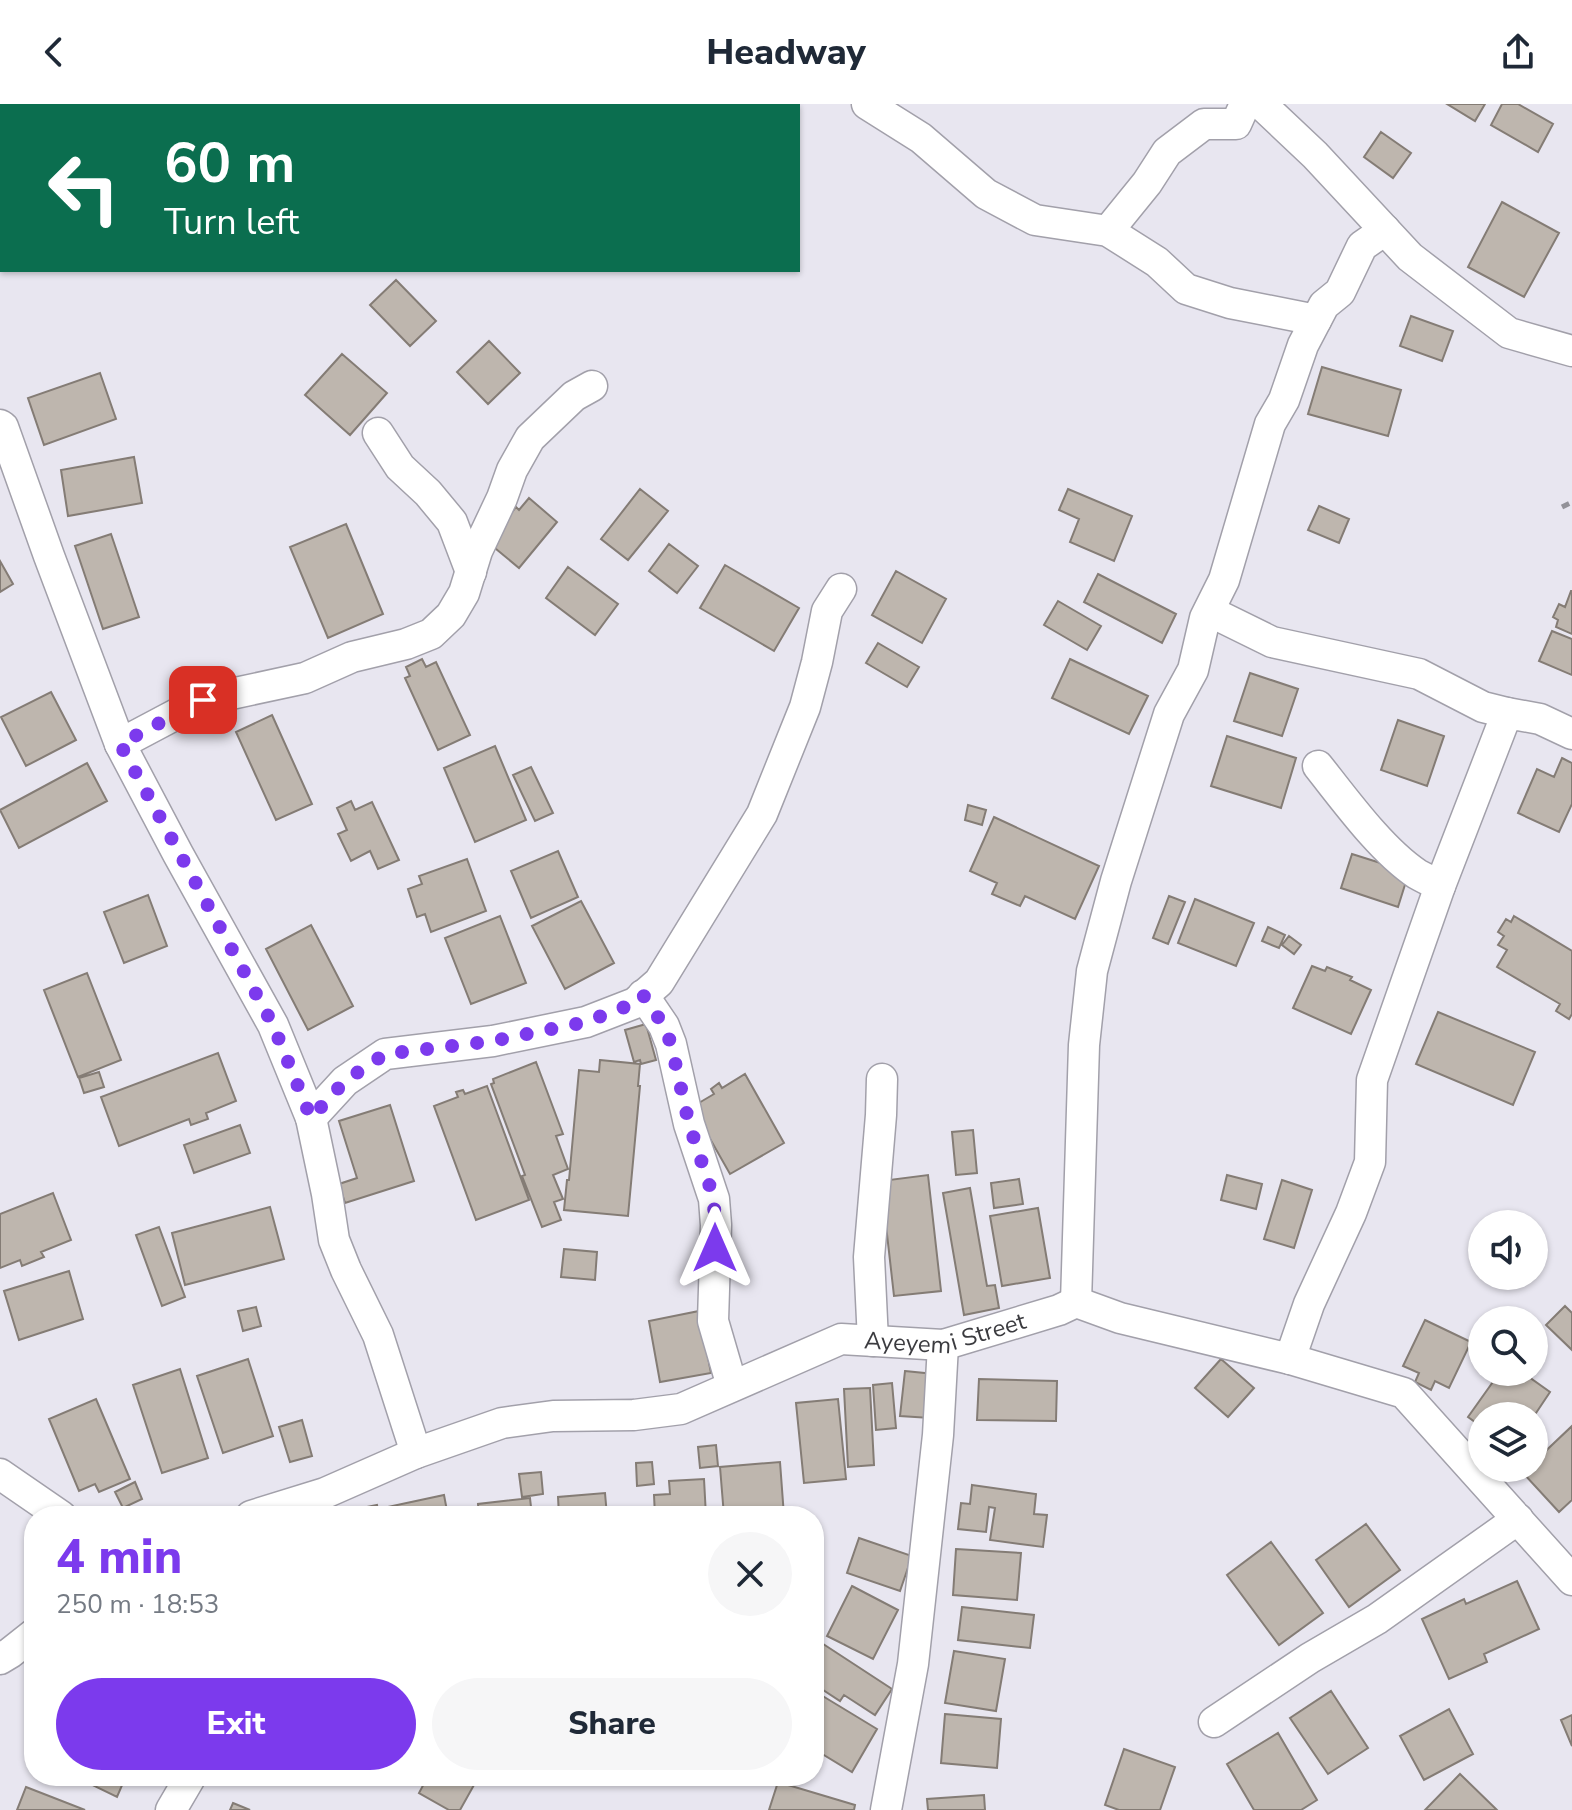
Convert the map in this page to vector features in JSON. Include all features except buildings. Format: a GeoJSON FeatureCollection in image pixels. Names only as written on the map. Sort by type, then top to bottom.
{"type":"FeatureCollection","features":[{"type":"Feature","properties":{"kind":"street"},"geometry":{"type":"LineString","coordinates":[[867,104],[921,138],[986,194],[1035,220],[1108,231],[1157,262],[1186,289],[1230,303],[1316,320]]}},
{"type":"Feature","properties":{"kind":"street"},"geometry":{"type":"LineString","coordinates":[[1108,231],[1147,183],[1167,152],[1204,124],[1236,124],[1245,104]]}},
{"type":"Feature","properties":{"kind":"street"},"geometry":{"type":"LineString","coordinates":[[1261,104],[1315,155],[1410,257],[1509,333],[1572,351]]}},
{"type":"Feature","properties":{"kind":"street"},"geometry":{"type":"LineString","coordinates":[[1385,230],[1362,246],[1340,292],[1324,305],[1303,345],[1284,400],[1270,424],[1224,580],[1205,618],[1193,670],[1169,714],[1116,881],[1092,971],[1084,1045],[1076,1302],[1120,1318],[1290,1359],[1404,1393],[1572,1580]]}},
{"type":"Feature","properties":{"kind":"street"},"geometry":{"type":"LineString","coordinates":[[120,744],[203,700],[305,678],[352,657],[406,644],[431,634],[451,615],[464,593],[477,551],[512,470],[530,438],[574,396],[592,386]]}},
{"type":"Feature","properties":{"kind":"street"},"geometry":{"type":"LineString","coordinates":[[0,425],[120,744],[273,1025],[311,1118],[334,1240],[378,1335],[416,1453]]}},
{"type":"Feature","properties":{"kind":"street"},"geometry":{"type":"LineString","coordinates":[[378,433],[400,467],[428,493],[452,522],[471,572]]}},
{"type":"Feature","properties":{"kind":"street"},"geometry":{"type":"LineString","coordinates":[[311,1118],[345,1081],[385,1054],[493,1041],[586,1022],[635,1003],[659,982],[762,814],[805,707],[827,611],[841,589]]}},
{"type":"Feature","properties":{"kind":"street"},"geometry":{"type":"LineString","coordinates":[[1209,611],[1272,642],[1419,674],[1483,707],[1540,719],[1572,734]]}},
{"type":"Feature","properties":{"kind":"street"},"geometry":{"type":"LineString","coordinates":[[1290,1359],[1309,1304],[1351,1213],[1370,1162],[1372,1080],[1440,886],[1507,713]]}},
{"type":"Feature","properties":{"kind":"street"},"geometry":{"type":"LineString","coordinates":[[1318,766],[1355,813],[1396,856],[1417,874],[1440,886]]}},
{"type":"Feature","properties":{"kind":"street"},"geometry":{"type":"LineString","coordinates":[[643,995],[664,1026],[671,1044],[689,1124],[714,1199],[713,1321],[732,1386]]}},
{"type":"Feature","properties":{"kind":"street"},"geometry":{"type":"LineString","coordinates":[[873,1341],[869,1257],[882,1079]]}},
{"type":"Feature","properties":{"kind":"street","name":"Ayeyemi Street"},"geometry":{"type":"LineString","coordinates":[[297,1506],[416,1453],[502,1423],[553,1416],[634,1415],[681,1409],[841,1339],[943,1345],[1076,1302]]}},
{"type":"Feature","properties":{"kind":"street"},"geometry":{"type":"LineString","coordinates":[[886,1810],[913,1664],[938,1435],[943,1345]]}},
{"type":"Feature","properties":{"kind":"street"},"geometry":{"type":"LineString","coordinates":[[0,1474],[46,1506]]}},
{"type":"Feature","properties":{"kind":"street"},"geometry":{"type":"LineString","coordinates":[[1214,1722],[1310,1658],[1377,1619],[1518,1519]]}},
{"type":"Feature","properties":{"kind":"street"},"geometry":{"type":"LineString","coordinates":[[0,1659],[24,1642]]}},
{"type":"Feature","properties":{"kind":"street"},"geometry":{"type":"LineString","coordinates":[[171,1810],[185,1786]]}},
{"type":"Feature","properties":{"kind":"path"},"geometry":{"type":"LineString","coordinates":[[1562,507],[1572,502]]}},
{"type":"Feature","properties":{"kind":"route"},"geometry":{"type":"LineString","coordinates":[[203,700],[120,744],[273,1025],[311,1118],[345,1081],[385,1054],[493,1041],[586,1022],[635,1003],[643,995],[664,1026],[671,1044],[689,1124],[714,1199],[715,1248]]}}]}
